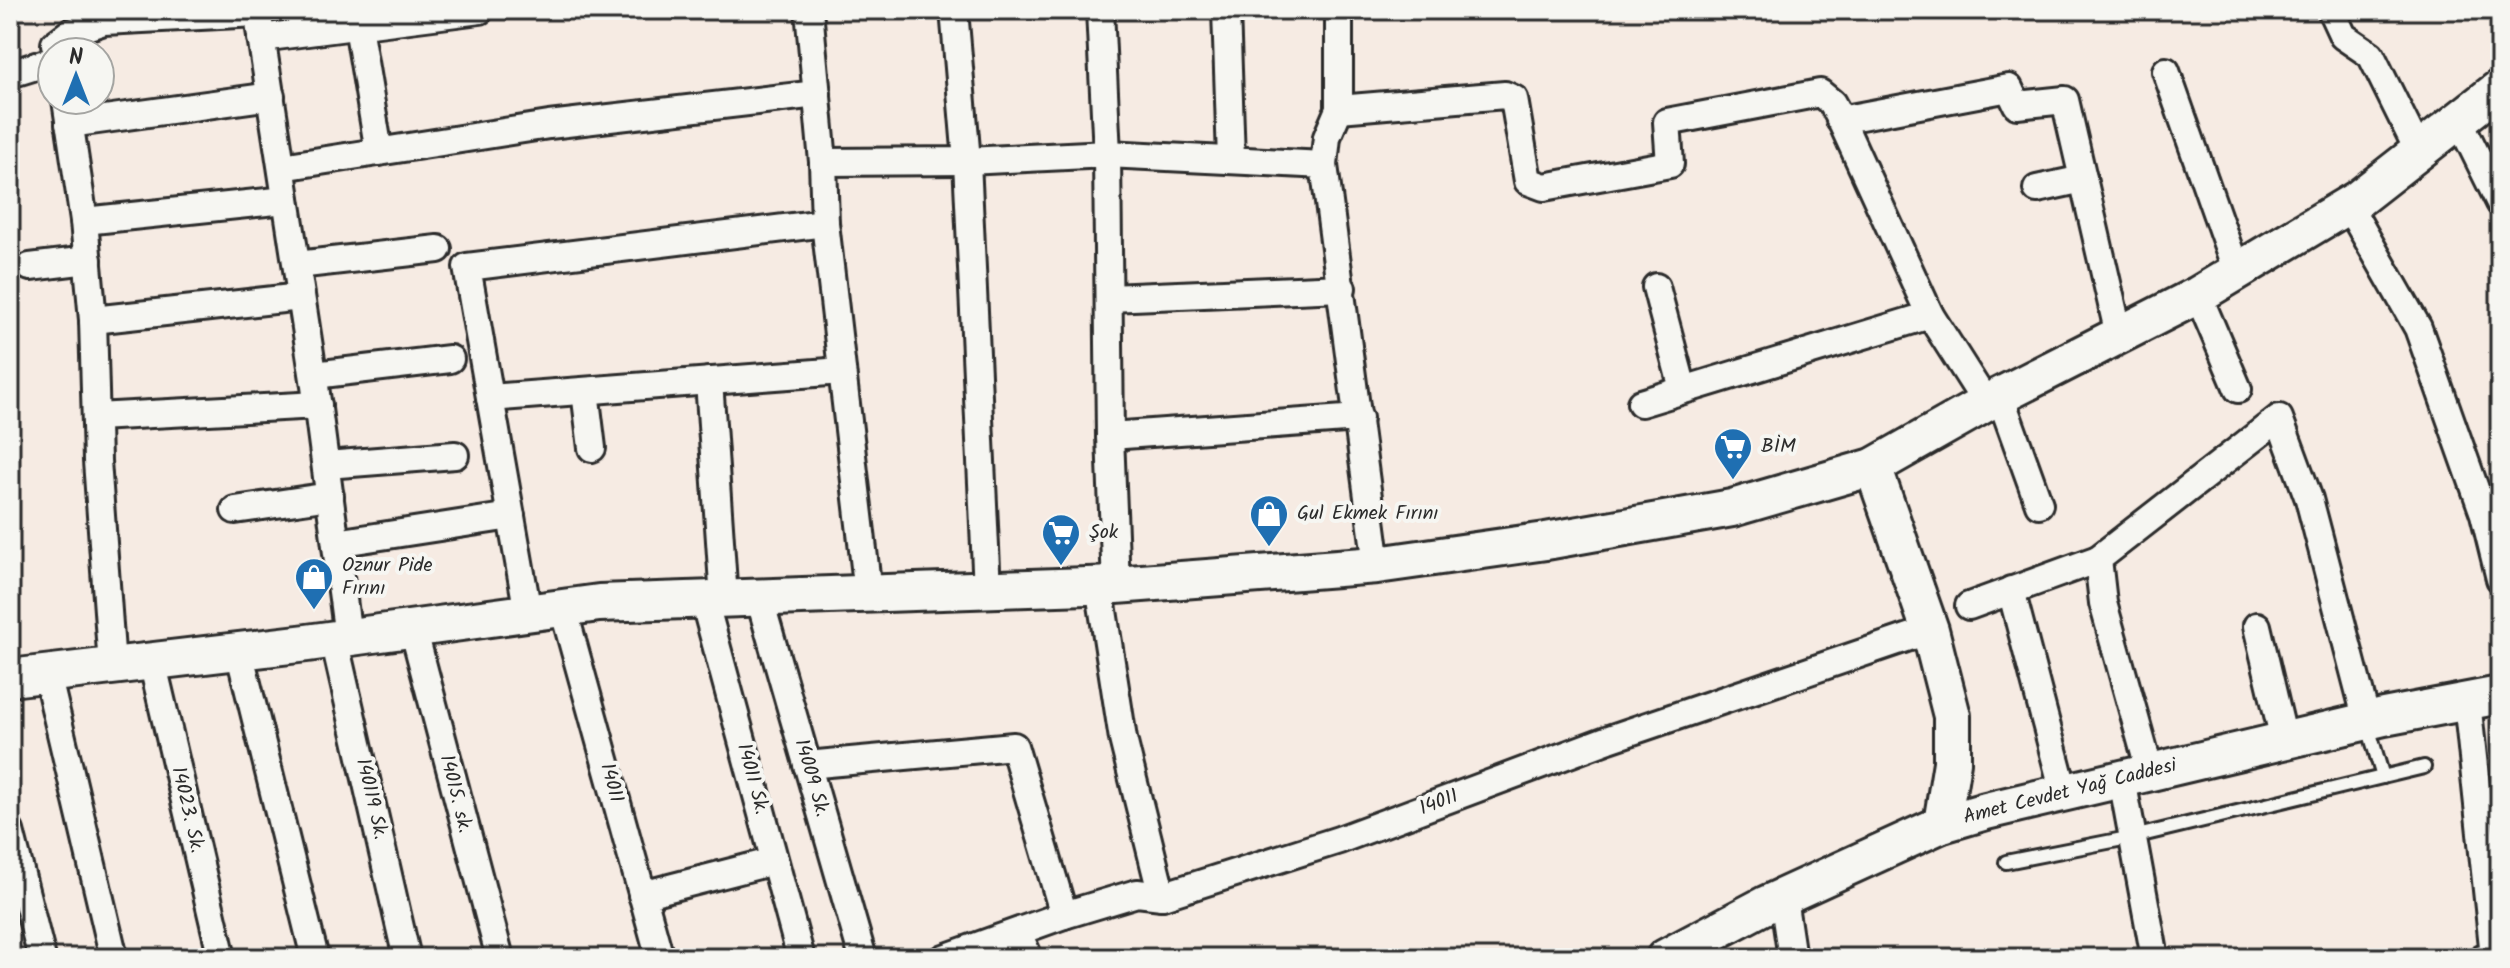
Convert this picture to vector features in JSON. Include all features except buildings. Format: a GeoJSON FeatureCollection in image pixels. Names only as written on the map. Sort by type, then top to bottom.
{"type":"FeatureCollection","features":[{"type":"Feature","properties":{"kind":"main road"},"geometry":{"type":"LineString","coordinates":[[10,678],[599,603],[1108,585],[1377,565],[1546,541],[1732,508],[1873,467],[1993,400],[2198,295],[2348,205],[2500,88]]}},
{"type":"Feature","properties":{"kind":"main road"},"geometry":{"type":"LineString","coordinates":[[1873,467],[1930,630],[1952,716],[1952,762],[1942,824]]}},
{"type":"Feature","properties":{"kind":"main road","name":"Amet Cevdet Yağ Caddesi"},"geometry":{"type":"LineString","coordinates":[[1665,958],[1783,898],[1942,824],[2284,740],[2483,698]]}},
{"type":"Feature","properties":{"kind":"street"},"geometry":{"type":"LineString","coordinates":[[66,36],[104,21],[259,20],[358,26],[480,10]]}},
{"type":"Feature","properties":{"kind":"street"},"geometry":{"type":"LineString","coordinates":[[809,10],[823,162],[825,223],[868,593]]}},
{"type":"Feature","properties":{"kind":"street"},"geometry":{"type":"LineString","coordinates":[[954,10],[967,161],[987,590]]}},
{"type":"Feature","properties":{"kind":"street"},"geometry":{"type":"LineString","coordinates":[[1100,10],[1107,154],[1108,585],[1123,739],[1162,896]]}},
{"type":"Feature","properties":{"kind":"street"},"geometry":{"type":"LineString","coordinates":[[1226,10],[1231,160]]}},
{"type":"Feature","properties":{"kind":"street"},"geometry":{"type":"LineString","coordinates":[[1339,10],[1339,109],[1327,137],[1324,165],[1377,565]]}},
{"type":"Feature","properties":{"kind":"street"},"geometry":{"type":"LineString","coordinates":[[2331,10],[2343,36],[2371,55],[2419,152]]}},
{"type":"Feature","properties":{"kind":"street","name":"140119 Sk."},"geometry":{"type":"LineString","coordinates":[[259,20],[326,465],[336,543],[341,638],[407,958]]}},
{"type":"Feature","properties":{"kind":"street"},"geometry":{"type":"LineString","coordinates":[[358,26],[379,152]]}},
{"type":"Feature","properties":{"kind":"street"},"geometry":{"type":"LineString","coordinates":[[10,74],[36,66]]}},
{"type":"Feature","properties":{"kind":"street"},"geometry":{"type":"LineString","coordinates":[[2166,71],[2237,272]]}},
{"type":"Feature","properties":{"kind":"street"},"geometry":{"type":"LineString","coordinates":[[1840,120],[2009,88],[2017,105],[2065,100],[2119,335]]}},
{"type":"Feature","properties":{"kind":"street"},"geometry":{"type":"LineString","coordinates":[[1339,109],[1505,95],[1514,99],[1528,181],[1544,187],[1670,164],[1667,122],[1820,93],[1832,103],[1930,315],[1993,400],[2039,504]]}},
{"type":"Feature","properties":{"kind":"street"},"geometry":{"type":"LineString","coordinates":[[282,167],[549,125],[817,94]]}},
{"type":"Feature","properties":{"kind":"street"},"geometry":{"type":"LineString","coordinates":[[116,108],[271,96]]}},
{"type":"Feature","properties":{"kind":"street"},"geometry":{"type":"LineString","coordinates":[[69,116],[84,221],[93,320],[112,666]]}},
{"type":"Feature","properties":{"kind":"street"},"geometry":{"type":"LineString","coordinates":[[2459,120],[2500,203]]}},
{"type":"Feature","properties":{"kind":"street"},"geometry":{"type":"LineString","coordinates":[[823,162],[967,161],[1107,154],[1324,165]]}},
{"type":"Feature","properties":{"kind":"street"},"geometry":{"type":"LineString","coordinates":[[2037,189],[2083,179]]}},
{"type":"Feature","properties":{"kind":"street"},"geometry":{"type":"LineString","coordinates":[[84,221],[286,200]]}},
{"type":"Feature","properties":{"kind":"street"},"geometry":{"type":"LineString","coordinates":[[2348,205],[2418,328],[2484,514],[2500,579]]}},
{"type":"Feature","properties":{"kind":"street","name":"14011"},"geometry":{"type":"LineString","coordinates":[[660,958],[642,895],[511,516],[467,267],[825,223]]}},
{"type":"Feature","properties":{"kind":"street"},"geometry":{"type":"LineString","coordinates":[[297,265],[438,249]]}},
{"type":"Feature","properties":{"kind":"street"},"geometry":{"type":"LineString","coordinates":[[30,267],[88,260]]}},
{"type":"Feature","properties":{"kind":"street"},"geometry":{"type":"LineString","coordinates":[[1656,287],[1683,389]]}},
{"type":"Feature","properties":{"kind":"street"},"geometry":{"type":"LineString","coordinates":[[1109,298],[1342,288]]}},
{"type":"Feature","properties":{"kind":"street"},"geometry":{"type":"LineString","coordinates":[[2198,295],[2238,389]]}},
{"type":"Feature","properties":{"kind":"street"},"geometry":{"type":"LineString","coordinates":[[93,320],[301,297]]}},
{"type":"Feature","properties":{"kind":"street"},"geometry":{"type":"LineString","coordinates":[[1641,403],[1930,315]]}},
{"type":"Feature","properties":{"kind":"street"},"geometry":{"type":"LineString","coordinates":[[314,375],[450,359]]}},
{"type":"Feature","properties":{"kind":"street"},"geometry":{"type":"LineString","coordinates":[[490,398],[842,371]]}},
{"type":"Feature","properties":{"kind":"street"},"geometry":{"type":"LineString","coordinates":[[709,381],[729,599]]}},
{"type":"Feature","properties":{"kind":"street"},"geometry":{"type":"LineString","coordinates":[[585,391],[592,448]]}},
{"type":"Feature","properties":{"kind":"street"},"geometry":{"type":"LineString","coordinates":[[96,417],[318,405]]}},
{"type":"Feature","properties":{"kind":"street"},"geometry":{"type":"LineString","coordinates":[[1110,436],[1359,418]]}},
{"type":"Feature","properties":{"kind":"street"},"geometry":{"type":"LineString","coordinates":[[1969,606],[2098,559],[2279,418],[2309,499],[2367,721]]}},
{"type":"Feature","properties":{"kind":"street"},"geometry":{"type":"LineString","coordinates":[[326,465],[455,455]]}},
{"type":"Feature","properties":{"kind":"street"},"geometry":{"type":"LineString","coordinates":[[235,510],[330,496]]}},
{"type":"Feature","properties":{"kind":"street"},"geometry":{"type":"LineString","coordinates":[[336,543],[511,516]]}},
{"type":"Feature","properties":{"kind":"street"},"geometry":{"type":"LineString","coordinates":[[2098,559],[2103,603],[2136,776],[2133,837],[2155,958]]}},
{"type":"Feature","properties":{"kind":"street"},"geometry":{"type":"LineString","coordinates":[[2011,590],[2064,792]]}},
{"type":"Feature","properties":{"kind":"street","name":"14009 Sk."},"geometry":{"type":"LineString","coordinates":[[729,599],[807,765],[863,958]]}},
{"type":"Feature","properties":{"kind":"street","name":"14011 Sk."},"geometry":{"type":"LineString","coordinates":[[729,599],[774,861],[801,958]]}},
{"type":"Feature","properties":{"kind":"street"},"geometry":{"type":"LineString","coordinates":[[2257,626],[2284,740]]}},
{"type":"Feature","properties":{"kind":"street","name":"14015. sk."},"geometry":{"type":"LineString","coordinates":[[413,628],[500,958]]}},
{"type":"Feature","properties":{"kind":"street","name":"14011"},"geometry":{"type":"LineString","coordinates":[[957,956],[1064,915],[1137,893],[1162,896],[1339,840],[1609,739],[1930,630]]}},
{"type":"Feature","properties":{"kind":"street"},"geometry":{"type":"LineString","coordinates":[[239,651],[315,958]]}},
{"type":"Feature","properties":{"kind":"street","name":"14023. Sk."},"geometry":{"type":"LineString","coordinates":[[152,661],[222,958]]}},
{"type":"Feature","properties":{"kind":"street"},"geometry":{"type":"LineString","coordinates":[[47,674],[114,958]]}},
{"type":"Feature","properties":{"kind":"street"},"geometry":{"type":"LineString","coordinates":[[2482,958],[2494,956],[2483,698]]}},
{"type":"Feature","properties":{"kind":"street"},"geometry":{"type":"LineString","coordinates":[[807,765],[1014,746],[1064,915]]}},
{"type":"Feature","properties":{"kind":"street"},"geometry":{"type":"LineString","coordinates":[[10,831],[42,958]]}},
{"type":"Feature","properties":{"kind":"street"},"geometry":{"type":"LineString","coordinates":[[642,895],[774,861]]}},
{"type":"Feature","properties":{"kind":"street"},"geometry":{"type":"LineString","coordinates":[[1783,898],[1792,958]]}},
{"type":"Feature","properties":{"kind":"street"},"geometry":{"type":"LineString","coordinates":[[1018,933],[1029,958]]}},
{"type":"Feature","properties":{"kind":"lane"},"geometry":{"type":"LineString","coordinates":[[2367,721],[2383,777]]}},
{"type":"Feature","properties":{"kind":"lane"},"geometry":{"type":"LineString","coordinates":[[2006,862],[2133,837],[2424,767]]}},
{"type":"Feature","properties":{"kind":"place","name":"BİM"},"geometry":{"type":"Point","coordinates":[1733,481]}},
{"type":"Feature","properties":{"kind":"place","name":"Gul Ekmek Fırını"},"geometry":{"type":"Point","coordinates":[1269,548]}},
{"type":"Feature","properties":{"kind":"place","name":"Şok"},"geometry":{"type":"Point","coordinates":[1061,567]}},
{"type":"Feature","properties":{"kind":"place","name":"Oznur Pide Fırını"},"geometry":{"type":"Point","coordinates":[314,611]}}]}
